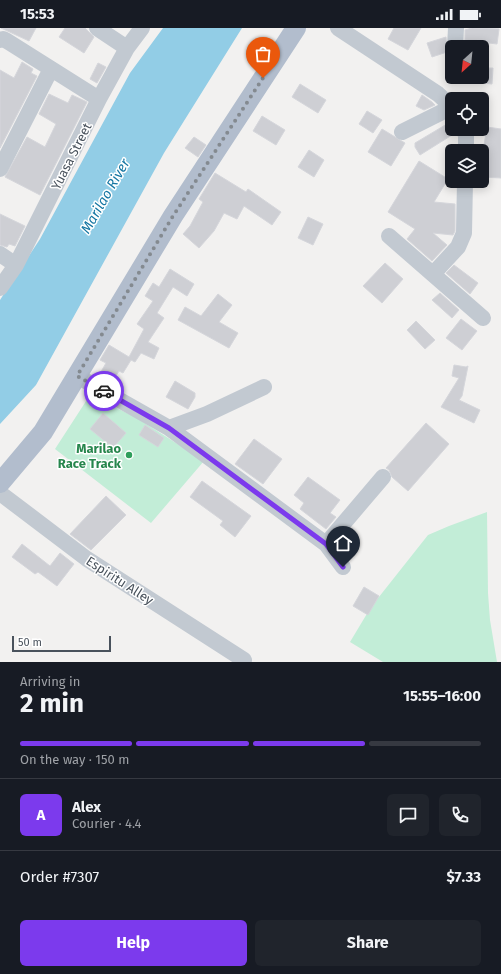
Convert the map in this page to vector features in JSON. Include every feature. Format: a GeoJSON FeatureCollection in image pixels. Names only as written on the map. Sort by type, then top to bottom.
{"type":"FeatureCollection","features":[{"type":"Feature","properties":{"kind":"main road"},"geometry":{"type":"LineString","coordinates":[[0,483],[43,432],[173,216],[296,28]]}},
{"type":"Feature","properties":{"kind":"street"},"geometry":{"type":"LineString","coordinates":[[97,28],[127,48]]}},
{"type":"Feature","properties":{"kind":"street","name":"Yuasa Street"},"geometry":{"type":"LineString","coordinates":[[0,288],[16,265],[127,48],[142,28]]}},
{"type":"Feature","properties":{"kind":"street"},"geometry":{"type":"LineString","coordinates":[[338,28],[438,94],[445,100]]}},
{"type":"Feature","properties":{"kind":"street"},"geometry":{"type":"LineString","coordinates":[[455,40],[456,28]]}},
{"type":"Feature","properties":{"kind":"street"},"geometry":{"type":"LineString","coordinates":[[0,40],[3,39],[100,99]]}},
{"type":"Feature","properties":{"kind":"street"},"geometry":{"type":"LineString","coordinates":[[0,169],[51,69]]}},
{"type":"Feature","properties":{"kind":"street"},"geometry":{"type":"LineString","coordinates":[[402,132],[445,110]]}},
{"type":"Feature","properties":{"kind":"street"},"geometry":{"type":"LineString","coordinates":[[432,274],[458,247],[464,233],[465,188]]}},
{"type":"Feature","properties":{"kind":"street"},"geometry":{"type":"LineString","coordinates":[[389,236],[483,318]]}},
{"type":"Feature","properties":{"kind":"street"},"geometry":{"type":"LineString","coordinates":[[0,254],[16,265]]}},
{"type":"Feature","properties":{"kind":"street"},"geometry":{"type":"LineString","coordinates":[[77,376],[169,428],[326,544],[343,567]]}},
{"type":"Feature","properties":{"kind":"street"},"geometry":{"type":"LineString","coordinates":[[169,428],[207,414],[264,387]]}},
{"type":"Feature","properties":{"kind":"street"},"geometry":{"type":"LineString","coordinates":[[326,544],[383,477]]}},
{"type":"Feature","properties":{"kind":"street","name":"Espiritu Alley"},"geometry":{"type":"LineString","coordinates":[[0,493],[87,559],[244,660]]}},
{"type":"Feature","properties":{"kind":"green space","name":"Marilao Race Track"},"geometry":{"type":"Polygon","coordinates":[[[90,395],[137,418],[204,461],[151,523],[55,449],[90,395]]]}},
{"type":"Feature","properties":{"kind":"green space"},"geometry":{"type":"Polygon","coordinates":[[[487,512],[488,593],[490,620],[497,662],[383,662],[350,642],[371,607],[428,535],[487,512]]]}},
{"type":"Feature","properties":{"kind":"water","name":"Marilao River"},"geometry":{"type":"Polygon","coordinates":[[[163,28],[242,28],[164,153],[36,385],[0,424],[0,300],[40,239],[130,73],[163,28]]]}},
{"type":"Feature","properties":{"kind":"building"},"geometry":{"type":"Polygon","coordinates":[[[1,28],[36,28],[29,41],[1,28]]]}},
{"type":"Feature","properties":{"kind":"building"},"geometry":{"type":"Polygon","coordinates":[[[65,28],[85,28],[94,37],[84,53],[59,37],[65,28]]]}},
{"type":"Feature","properties":{"kind":"building"},"geometry":{"type":"Polygon","coordinates":[[[394,28],[421,28],[408,50],[388,39],[394,28]]]}},
{"type":"Feature","properties":{"kind":"building"},"geometry":{"type":"Polygon","coordinates":[[[472,28],[499,29],[497,44],[489,43],[489,40],[465,40],[465,30],[472,28]]]}},
{"type":"Feature","properties":{"kind":"building"},"geometry":{"type":"Polygon","coordinates":[[[446,37],[445,53],[432,57],[427,43],[446,37]]]}},
{"type":"Feature","properties":{"kind":"building"},"geometry":{"type":"Polygon","coordinates":[[[255,40],[268,49],[261,61],[247,51],[255,40]]]}},
{"type":"Feature","properties":{"kind":"building"},"geometry":{"type":"Polygon","coordinates":[[[22,62],[33,69],[31,73],[37,76],[0,148],[0,70],[14,78],[22,62]]]}},
{"type":"Feature","properties":{"kind":"building"},"geometry":{"type":"Polygon","coordinates":[[[98,63],[106,67],[97,83],[90,79],[98,63]]]}},
{"type":"Feature","properties":{"kind":"building"},"geometry":{"type":"Polygon","coordinates":[[[489,68],[493,68],[492,84],[489,84],[489,68]]]}},
{"type":"Feature","properties":{"kind":"building"},"geometry":{"type":"Polygon","coordinates":[[[300,84],[326,100],[318,113],[292,97],[300,84]]]}},
{"type":"Feature","properties":{"kind":"building"},"geometry":{"type":"Polygon","coordinates":[[[49,94],[68,103],[72,95],[87,102],[40,195],[5,177],[27,137],[45,147],[56,124],[39,114],[49,94]]]}},
{"type":"Feature","properties":{"kind":"building"},"geometry":{"type":"Polygon","coordinates":[[[422,95],[435,105],[424,110],[416,106],[422,95]]]}},
{"type":"Feature","properties":{"kind":"building"},"geometry":{"type":"Polygon","coordinates":[[[367,111],[382,120],[373,133],[359,124],[367,111]]]}},
{"type":"Feature","properties":{"kind":"building"},"geometry":{"type":"Polygon","coordinates":[[[262,116],[285,130],[276,145],[253,131],[262,116]]]}},
{"type":"Feature","properties":{"kind":"building"},"geometry":{"type":"Polygon","coordinates":[[[445,125],[445,136],[450,136],[420,155],[415,147],[415,143],[445,125]]]}},
{"type":"Feature","properties":{"kind":"building"},"geometry":{"type":"Polygon","coordinates":[[[489,127],[501,129],[501,178],[489,177],[489,144],[484,144],[486,136],[489,136],[489,127]]]}},
{"type":"Feature","properties":{"kind":"building"},"geometry":{"type":"Polygon","coordinates":[[[382,129],[405,143],[391,166],[368,152],[382,129]]]}},
{"type":"Feature","properties":{"kind":"building"},"geometry":{"type":"Polygon","coordinates":[[[194,137],[206,145],[198,157],[185,148],[194,137]]]}},
{"type":"Feature","properties":{"kind":"building"},"geometry":{"type":"Polygon","coordinates":[[[309,150],[324,160],[314,177],[298,167],[309,150]]]}},
{"type":"Feature","properties":{"kind":"building"},"geometry":{"type":"Polygon","coordinates":[[[419,161],[445,177],[445,184],[434,202],[455,204],[455,231],[453,235],[433,233],[447,245],[432,261],[407,239],[415,229],[388,212],[419,161]]]}},
{"type":"Feature","properties":{"kind":"building"},"geometry":{"type":"Polygon","coordinates":[[[215,173],[246,192],[248,189],[281,212],[272,225],[244,206],[237,219],[224,213],[214,231],[199,248],[183,234],[190,226],[203,202],[199,199],[215,173]]]}},
{"type":"Feature","properties":{"kind":"building"},"geometry":{"type":"Polygon","coordinates":[[[0,214],[25,226],[15,246],[9,244],[7,247],[0,245],[0,214]]]}},
{"type":"Feature","properties":{"kind":"building"},"geometry":{"type":"Polygon","coordinates":[[[308,217],[323,224],[313,245],[298,238],[308,217]]]}},
{"type":"Feature","properties":{"kind":"building"},"geometry":{"type":"Polygon","coordinates":[[[385,263],[403,279],[382,303],[363,286],[385,263]]]}},
{"type":"Feature","properties":{"kind":"building"},"geometry":{"type":"Polygon","coordinates":[[[454,265],[478,283],[470,294],[446,273],[454,265]]]}},
{"type":"Feature","properties":{"kind":"building"},"geometry":{"type":"Polygon","coordinates":[[[170,269],[194,284],[187,296],[173,287],[157,313],[164,318],[148,342],[159,348],[154,359],[141,353],[135,362],[131,360],[123,373],[119,371],[111,384],[98,377],[106,363],[100,360],[109,345],[129,357],[144,329],[137,324],[153,301],[145,296],[153,283],[159,287],[170,269]]]}},
{"type":"Feature","properties":{"kind":"building"},"geometry":{"type":"Polygon","coordinates":[[[440,293],[459,310],[452,318],[432,300],[440,293]]]}},
{"type":"Feature","properties":{"kind":"building"},"geometry":{"type":"Polygon","coordinates":[[[218,294],[232,305],[219,322],[238,333],[229,348],[178,320],[185,307],[201,316],[218,294]]]}},
{"type":"Feature","properties":{"kind":"building"},"geometry":{"type":"Polygon","coordinates":[[[461,319],[477,331],[462,350],[446,338],[461,319]]]}},
{"type":"Feature","properties":{"kind":"building"},"geometry":{"type":"Polygon","coordinates":[[[416,321],[435,340],[425,349],[407,330],[416,321]]]}},
{"type":"Feature","properties":{"kind":"building"},"geometry":{"type":"Polygon","coordinates":[[[454,365],[468,366],[462,396],[459,400],[480,410],[474,423],[441,407],[459,378],[452,376],[454,365]]]}},
{"type":"Feature","properties":{"kind":"building"},"geometry":{"type":"Polygon","coordinates":[[[175,381],[195,393],[195,397],[188,409],[166,397],[175,381]]]}},
{"type":"Feature","properties":{"kind":"building"},"geometry":{"type":"Polygon","coordinates":[[[103,413],[126,433],[113,448],[90,429],[103,413]]]}},
{"type":"Feature","properties":{"kind":"building"},"geometry":{"type":"Polygon","coordinates":[[[426,423],[449,444],[408,491],[392,477],[389,470],[386,468],[426,423]]]}},
{"type":"Feature","properties":{"kind":"building"},"geometry":{"type":"Polygon","coordinates":[[[145,425],[164,438],[158,447],[139,435],[145,425]]]}},
{"type":"Feature","properties":{"kind":"building"},"geometry":{"type":"Polygon","coordinates":[[[254,439],[282,459],[263,484],[235,464],[254,439]]]}},
{"type":"Feature","properties":{"kind":"building"},"geometry":{"type":"Polygon","coordinates":[[[308,477],[340,500],[330,513],[336,517],[326,529],[300,509],[304,503],[294,495],[308,477]]]}},
{"type":"Feature","properties":{"kind":"building"},"geometry":{"type":"Polygon","coordinates":[[[202,481],[251,516],[235,537],[220,525],[223,521],[190,497],[202,481]]]}},
{"type":"Feature","properties":{"kind":"building"},"geometry":{"type":"Polygon","coordinates":[[[106,496],[126,515],[91,550],[70,534],[106,496]]]}},
{"type":"Feature","properties":{"kind":"building"},"geometry":{"type":"Polygon","coordinates":[[[22,544],[50,566],[60,553],[74,564],[57,586],[38,572],[35,574],[12,557],[22,544]]]}},
{"type":"Feature","properties":{"kind":"building"},"geometry":{"type":"Polygon","coordinates":[[[364,587],[379,596],[368,615],[353,606],[364,587]]]}},
{"type":"Feature","properties":{"kind":"way so far"},"geometry":{"type":"LineString","coordinates":[[104,391],[77,376],[173,216],[263,78]]}},
{"type":"Feature","properties":{"kind":"place","name":"Marilao Race Track"},"geometry":{"type":"Point","coordinates":[129,455]}},
{"type":"Feature","properties":{"kind":"route"},"geometry":{"type":"LineString","coordinates":[[104,391],[169,428],[326,544],[343,567]]}}]}
